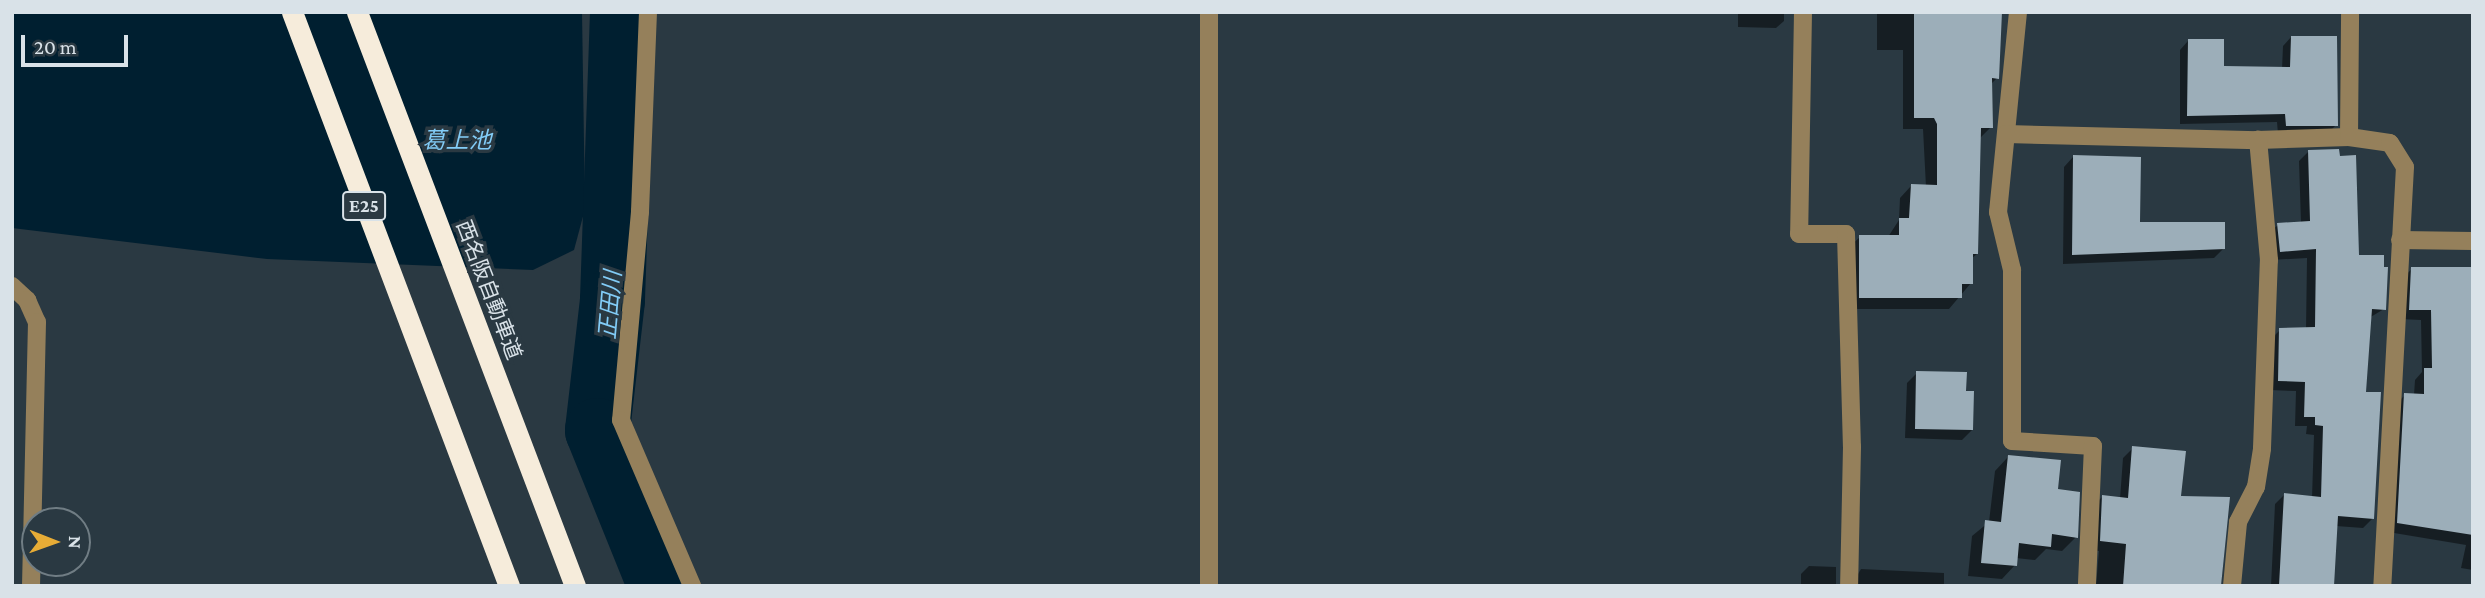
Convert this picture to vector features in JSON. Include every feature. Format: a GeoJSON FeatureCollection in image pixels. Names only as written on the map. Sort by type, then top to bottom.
{"type":"FeatureCollection","features":[{"type":"Feature","properties":{"kind":"highway","name":"E25"},"geometry":{"type":"LineString","coordinates":[[292,12],[509,586]]}},
{"type":"Feature","properties":{"kind":"highway","name":"西名阪自動車道"},"geometry":{"type":"LineString","coordinates":[[357,12],[575,586]]}},
{"type":"Feature","properties":{"kind":"street"},"geometry":{"type":"LineString","coordinates":[[648,12],[640,212],[621,420],[692,586]]}},
{"type":"Feature","properties":{"kind":"street"},"geometry":{"type":"LineString","coordinates":[[1209,12],[1209,586]]}},
{"type":"Feature","properties":{"kind":"street"},"geometry":{"type":"LineString","coordinates":[[1803,12],[1799,234],[1846,234],[1849,586]]}},
{"type":"Feature","properties":{"kind":"street"},"geometry":{"type":"LineString","coordinates":[[2018,12],[1998,212],[2012,270],[2012,441],[2093,446],[2087,586]]}},
{"type":"Feature","properties":{"kind":"street"},"geometry":{"type":"LineString","coordinates":[[2349,137],[2350,12]]}},
{"type":"Feature","properties":{"kind":"street"},"geometry":{"type":"LineString","coordinates":[[2006,134],[2258,140],[2349,137],[2389,143],[2405,167],[2382,586]]}},
{"type":"Feature","properties":{"kind":"street"},"geometry":{"type":"LineString","coordinates":[[2232,586],[2238,522],[2256,487],[2262,448],[2269,260],[2258,140]]}},
{"type":"Feature","properties":{"kind":"street"},"geometry":{"type":"LineString","coordinates":[[2400,240],[2473,241]]}},
{"type":"Feature","properties":{"kind":"street"},"geometry":{"type":"LineString","coordinates":[[12,286],[27,300],[37,322],[31,586]]}},
{"type":"Feature","properties":{"kind":"water","name":"葛上池"},"geometry":{"type":"Polygon","coordinates":[[[12,12],[582,12],[585,209],[574,250],[533,270],[267,259],[12,228],[12,12]]]}},
{"type":"Feature","properties":{"kind":"building"},"geometry":{"type":"Polygon","coordinates":[[[1914,12],[2002,12],[1999,79],[1992,78],[1993,128],[1981,128],[1978,254],[1973,254],[1973,284],[1962,284],[1962,298],[1859,298],[1859,235],[1899,235],[1899,218],[1909,218],[1911,184],[1937,185],[1937,124],[1934,118],[1914,118],[1914,12]]]}},
{"type":"Feature","properties":{"kind":"building"},"geometry":{"type":"Polygon","coordinates":[[[2291,36],[2337,36],[2338,126],[2286,126],[2285,114],[2187,116],[2188,39],[2224,39],[2224,66],[2290,67],[2291,36]]]}},
{"type":"Feature","properties":{"kind":"building"},"geometry":{"type":"Polygon","coordinates":[[[2339,149],[2340,156],[2356,155],[2359,255],[2384,255],[2384,267],[2388,267],[2386,310],[2372,309],[2366,392],[2381,392],[2374,519],[2338,516],[2334,586],[2279,586],[2284,493],[2321,497],[2323,426],[2315,425],[2315,417],[2304,417],[2305,382],[2278,381],[2279,328],[2315,327],[2316,249],[2280,252],[2277,223],[2310,221],[2308,150],[2339,149]]]}},
{"type":"Feature","properties":{"kind":"building"},"geometry":{"type":"Polygon","coordinates":[[[2073,155],[2141,157],[2140,222],[2225,222],[2225,249],[2072,255],[2073,155]]]}},
{"type":"Feature","properties":{"kind":"building"},"geometry":{"type":"Polygon","coordinates":[[[2411,267],[2473,267],[2473,535],[2397,523],[2404,393],[2424,394],[2424,368],[2432,368],[2431,310],[2409,310],[2411,267]]]}},
{"type":"Feature","properties":{"kind":"building"},"geometry":{"type":"Polygon","coordinates":[[[1916,371],[1967,372],[1966,391],[1974,391],[1973,430],[1915,429],[1916,371]]]}},
{"type":"Feature","properties":{"kind":"building"},"geometry":{"type":"Polygon","coordinates":[[[2132,446],[2186,451],[2181,496],[2230,497],[2221,586],[2123,586],[2126,544],[2100,541],[2102,495],[2128,498],[2132,446]]]}},
{"type":"Feature","properties":{"kind":"building"},"geometry":{"type":"Polygon","coordinates":[[[2008,455],[2061,460],[2058,489],[2080,492],[2078,538],[2052,534],[2051,547],[2019,543],[2017,566],[1981,563],[1985,520],[2001,522],[2008,455]]]}},
{"type":"Feature","properties":{"kind":"waterway","name":"正田川"},"geometry":{"type":"LineString","coordinates":[[622,12],[612,300],[597,430],[660,586]]}}]}
